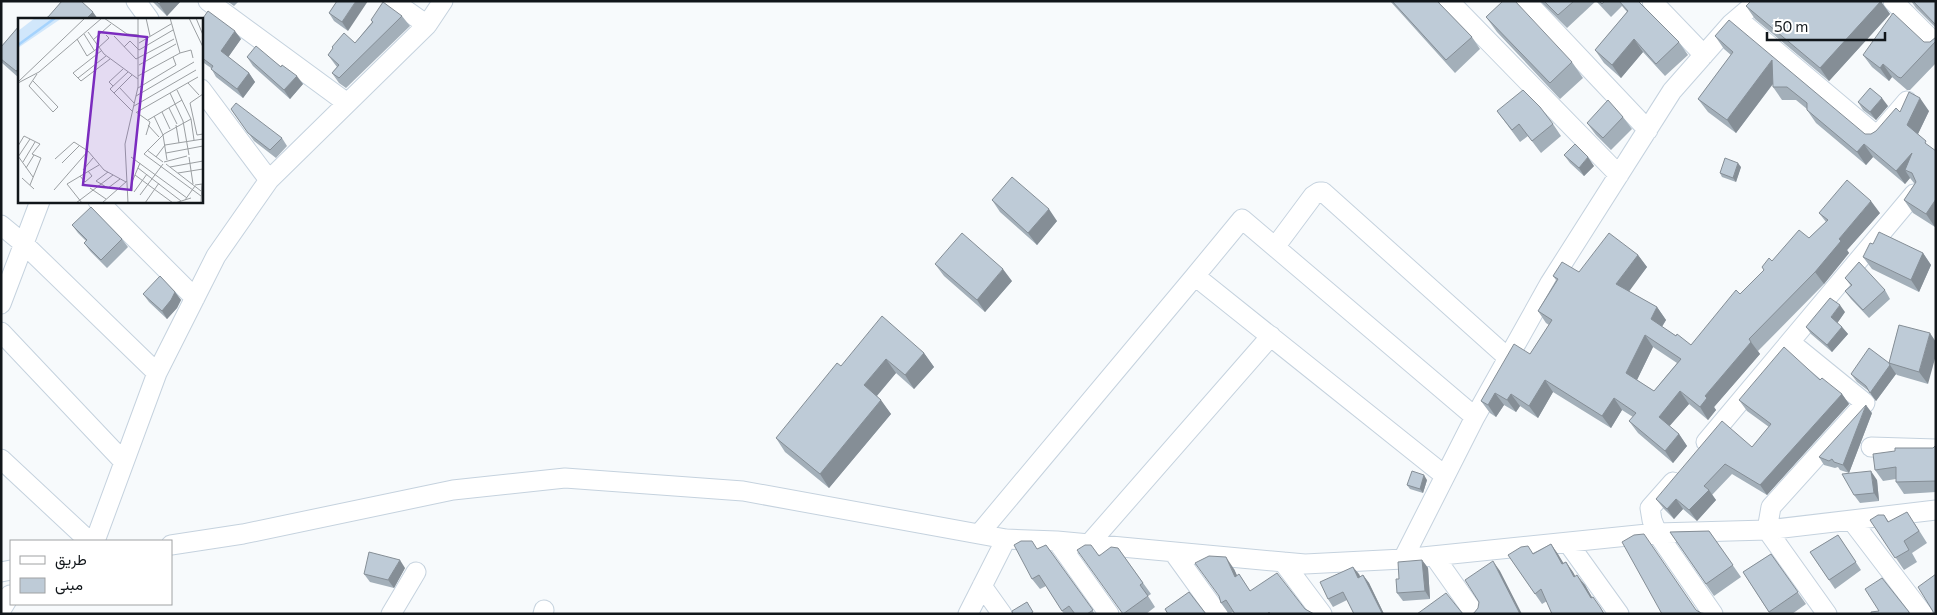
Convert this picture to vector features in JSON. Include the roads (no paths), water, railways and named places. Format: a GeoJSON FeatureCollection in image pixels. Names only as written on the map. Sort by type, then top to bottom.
{"type":"FeatureCollection","features":[{"type":"Feature","properties":{"kind":"street"},"geometry":{"type":"LineString","coordinates":[[136,1],[148,18]]}},
{"type":"Feature","properties":{"kind":"street"},"geometry":{"type":"LineString","coordinates":[[208,1],[347,103]]}},
{"type":"Feature","properties":{"kind":"street"},"geometry":{"type":"LineString","coordinates":[[393,1],[427,25]]}},
{"type":"Feature","properties":{"kind":"street"},"geometry":{"type":"LineString","coordinates":[[95,540],[157,373],[216,256],[269,180],[427,25],[443,1]]}},
{"type":"Feature","properties":{"kind":"street"},"geometry":{"type":"LineString","coordinates":[[1526,1],[1648,130]]}},
{"type":"Feature","properties":{"kind":"street"},"geometry":{"type":"LineString","coordinates":[[1652,1],[1704,55]]}},
{"type":"Feature","properties":{"kind":"street"},"geometry":{"type":"LineString","coordinates":[[1403,559],[1507,357],[1550,283],[1672,91],[1704,55],[1737,11],[1758,1]]}},
{"type":"Feature","properties":{"kind":"street"},"geometry":{"type":"LineString","coordinates":[[1893,1],[1936,44]]}},
{"type":"Feature","properties":{"kind":"street"},"geometry":{"type":"LineString","coordinates":[[1454,3],[1619,175]]}},
{"type":"Feature","properties":{"kind":"street"},"geometry":{"type":"LineString","coordinates":[[1737,11],[1877,136],[1907,101]]}},
{"type":"Feature","properties":{"kind":"street"},"geometry":{"type":"LineString","coordinates":[[202,90],[269,180]]}},
{"type":"Feature","properties":{"kind":"street"},"geometry":{"type":"LineString","coordinates":[[1275,247],[1313,196],[1323,192],[1507,357]]}},
{"type":"Feature","properties":{"kind":"street"},"geometry":{"type":"LineString","coordinates":[[1695,456],[1914,194]]}},
{"type":"Feature","properties":{"kind":"street"},"geometry":{"type":"LineString","coordinates":[[1,304],[40,202]]}},
{"type":"Feature","properties":{"kind":"street"},"geometry":{"type":"LineString","coordinates":[[99,202],[195,298]]}},
{"type":"Feature","properties":{"kind":"street"},"geometry":{"type":"LineString","coordinates":[[979,534],[1242,219],[1475,417]]}},
{"type":"Feature","properties":{"kind":"street"},"geometry":{"type":"LineString","coordinates":[[1,225],[24,244],[157,373]]}},
{"type":"Feature","properties":{"kind":"street"},"geometry":{"type":"LineString","coordinates":[[1196,276],[1439,471]]}},
{"type":"Feature","properties":{"kind":"street"},"geometry":{"type":"LineString","coordinates":[[1,332],[124,462]]}},
{"type":"Feature","properties":{"kind":"street"},"geometry":{"type":"LineString","coordinates":[[1089,544],[1271,336]]}},
{"type":"Feature","properties":{"kind":"street"},"geometry":{"type":"LineString","coordinates":[[1790,342],[1865,403],[1772,507],[1767,530],[1827,614]]}},
{"type":"Feature","properties":{"kind":"street"},"geometry":{"type":"LineString","coordinates":[[1871,448],[1936,449]]}},
{"type":"Feature","properties":{"kind":"street"},"geometry":{"type":"LineString","coordinates":[[1,459],[88,540]]}},
{"type":"Feature","properties":{"kind":"street"},"geometry":{"type":"LineString","coordinates":[[1682,471],[1650,508],[1652,520],[1657,533],[1713,614]]}},
{"type":"Feature","properties":{"kind":"street"},"geometry":{"type":"LineString","coordinates":[[172,545],[243,534],[453,490],[565,478],[743,491],[1006,539],[1057,541],[1304,564],[1403,559],[1568,544],[1657,533],[1767,530],[1936,510]]}},
{"type":"Feature","properties":{"kind":"street"},"geometry":{"type":"LineString","coordinates":[[1852,521],[1923,614]]}},
{"type":"Feature","properties":{"kind":"street"},"geometry":{"type":"LineString","coordinates":[[968,614],[1006,539]]}},
{"type":"Feature","properties":{"kind":"street"},"geometry":{"type":"LineString","coordinates":[[1057,541],[1109,614]]}},
{"type":"Feature","properties":{"kind":"street"},"geometry":{"type":"LineString","coordinates":[[1568,544],[1619,614]]}},
{"type":"Feature","properties":{"kind":"street"},"geometry":{"type":"LineString","coordinates":[[1174,553],[1218,614]]}},
{"type":"Feature","properties":{"kind":"street"},"geometry":{"type":"LineString","coordinates":[[1434,556],[1474,614]]}},
{"type":"Feature","properties":{"kind":"street"},"geometry":{"type":"LineString","coordinates":[[1283,562],[1322,614]]}},
{"type":"Feature","properties":{"kind":"street"},"geometry":{"type":"LineString","coordinates":[[391,614],[416,572]]}},
{"type":"Feature","properties":{"kind":"street"},"geometry":{"type":"LineString","coordinates":[[982,586],[1002,614]]}}]}
